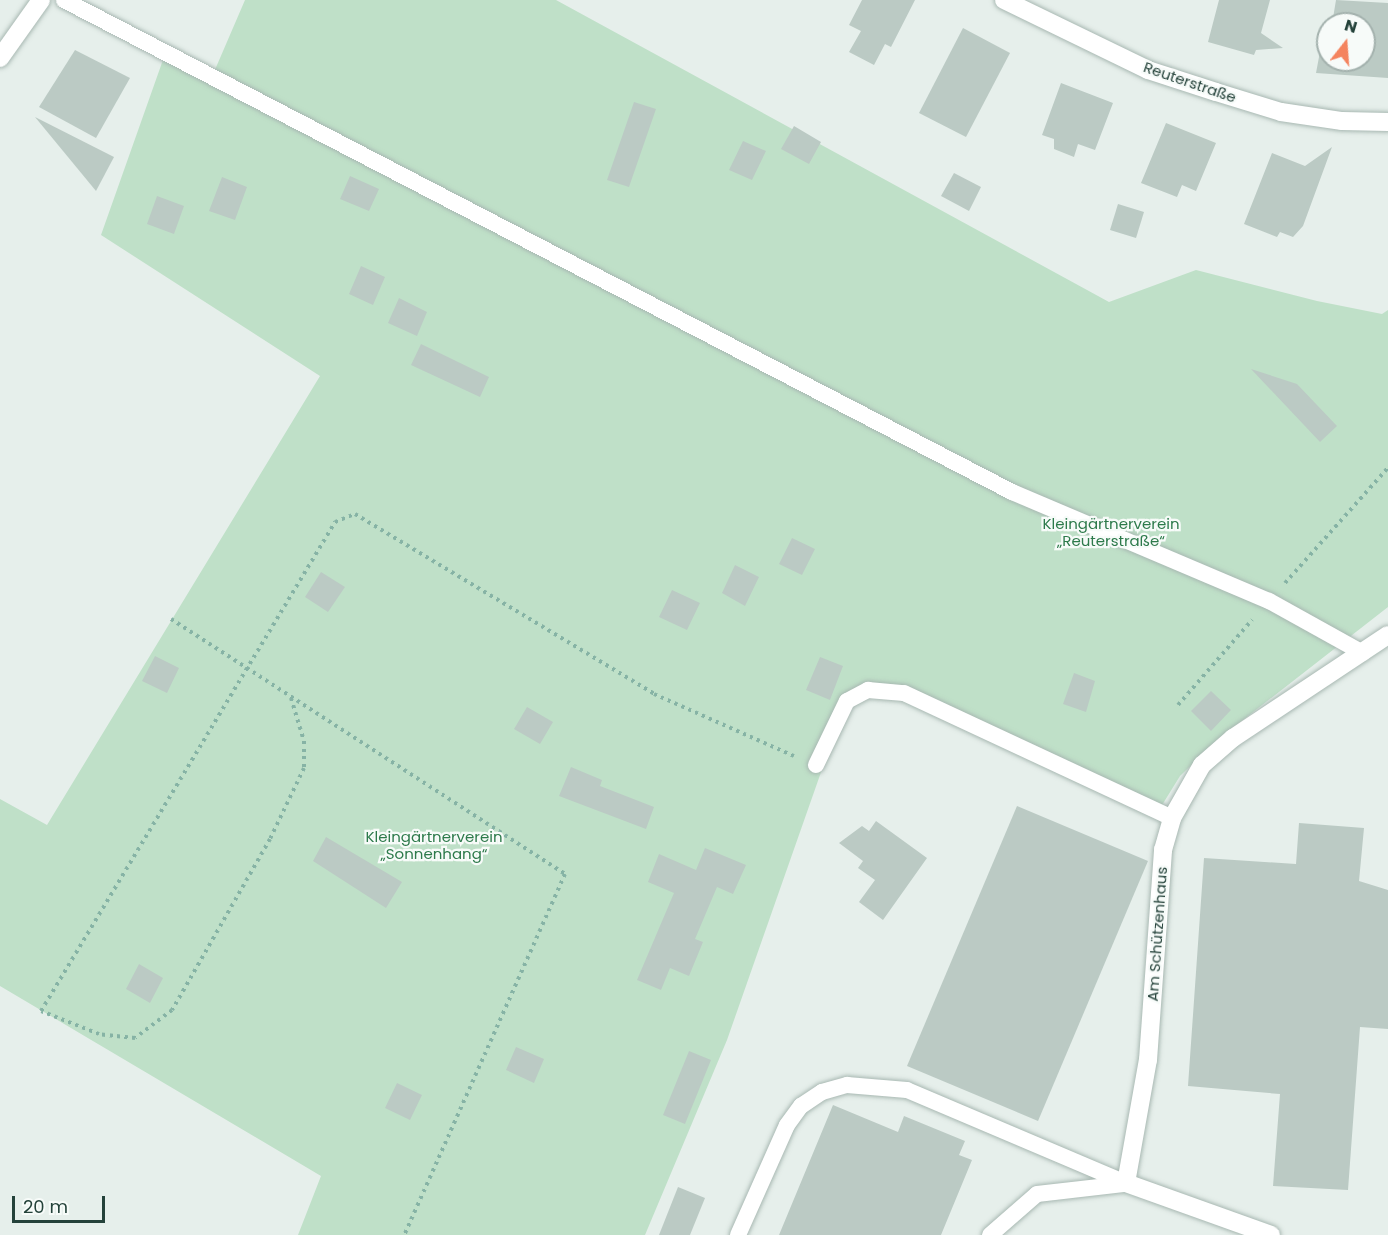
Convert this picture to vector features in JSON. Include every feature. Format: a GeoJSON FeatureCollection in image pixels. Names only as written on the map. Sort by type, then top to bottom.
{"type":"FeatureCollection","features":[{"type":"Feature","properties":{"kind":"street"},"geometry":{"type":"LineString","coordinates":[[0,58],[41,0]]}},
{"type":"Feature","properties":{"kind":"street","name":"Reuterstraße"},"geometry":{"type":"LineString","coordinates":[[1004,0],[1148,70],[1216,92],[1281,112],[1342,122],[1388,122]]}},
{"type":"Feature","properties":{"kind":"street","name":"Am Schützenhaus"},"geometry":{"type":"LineString","coordinates":[[1126,1183],[1148,1060],[1163,850],[1172,818],[1202,765],[1233,738],[1388,635]]}},
{"type":"Feature","properties":{"kind":"street"},"geometry":{"type":"LineString","coordinates":[[1126,1183],[1271,1235]]}},
{"type":"Feature","properties":{"kind":"lane"},"geometry":{"type":"LineString","coordinates":[[64,0],[1012,492],[1269,601],[1363,653]]}},
{"type":"Feature","properties":{"kind":"lane"},"geometry":{"type":"LineString","coordinates":[[816,765],[847,701],[868,690],[904,693],[1172,818]]}},
{"type":"Feature","properties":{"kind":"lane"},"geometry":{"type":"LineString","coordinates":[[738,1235],[787,1125],[815,1096],[848,1085],[907,1090],[1126,1183]]}},
{"type":"Feature","properties":{"kind":"lane"},"geometry":{"type":"LineString","coordinates":[[990,1235],[1038,1194],[1126,1183]]}},
{"type":"Feature","properties":{"kind":"path"},"geometry":{"type":"LineString","coordinates":[[291,698],[304,741],[304,768],[270,839],[172,1010],[135,1038],[99,1034],[41,1011],[335,522],[355,514],[654,694],[816,765]]}},
{"type":"Feature","properties":{"kind":"path"},"geometry":{"type":"LineString","coordinates":[[171,619],[565,874],[404,1235]]}},
{"type":"Feature","properties":{"kind":"green space"},"geometry":{"type":"Polygon","coordinates":[[[245,0],[556,0],[1109,302],[1196,270],[1317,301],[1382,314],[1388,310],[1388,607],[1216,741],[1180,776],[1159,810],[904,691],[846,701],[727,1040],[645,1235],[298,1235],[321,1176],[0,986],[0,799],[47,825],[320,376],[101,235],[164,57],[211,79],[245,0]]]}},
{"type":"Feature","properties":{"kind":"building"},"geometry":{"type":"Polygon","coordinates":[[[862,0],[915,0],[891,47],[885,44],[874,65],[849,52],[861,31],[849,25],[862,0]]]}},
{"type":"Feature","properties":{"kind":"building"},"geometry":{"type":"Polygon","coordinates":[[[1219,0],[1270,0],[1261,33],[1283,48],[1256,50],[1254,55],[1208,42],[1219,0]]]}},
{"type":"Feature","properties":{"kind":"building"},"geometry":{"type":"Polygon","coordinates":[[[1336,0],[1388,3],[1388,78],[1316,73],[1376,72],[1376,12],[1334,12],[1336,0]]]}},
{"type":"Feature","properties":{"kind":"building"},"geometry":{"type":"Polygon","coordinates":[[[963,28],[1010,53],[966,137],[919,113],[963,28]]]}},
{"type":"Feature","properties":{"kind":"building"},"geometry":{"type":"Polygon","coordinates":[[[75,50],[130,78],[96,138],[39,107],[75,50]]]}},
{"type":"Feature","properties":{"kind":"building"},"geometry":{"type":"Polygon","coordinates":[[[1061,83],[1113,103],[1095,150],[1078,144],[1074,157],[1054,149],[1054,139],[1042,135],[1061,83]]]}},
{"type":"Feature","properties":{"kind":"building"},"geometry":{"type":"Polygon","coordinates":[[[634,102],[656,109],[629,187],[607,180],[634,102]]]}},
{"type":"Feature","properties":{"kind":"building"},"geometry":{"type":"Polygon","coordinates":[[[35,117],[114,157],[96,191],[35,117]]]}},
{"type":"Feature","properties":{"kind":"building"},"geometry":{"type":"Polygon","coordinates":[[[1166,123],[1216,143],[1196,191],[1182,185],[1177,197],[1141,183],[1166,123]]]}},
{"type":"Feature","properties":{"kind":"building"},"geometry":{"type":"Polygon","coordinates":[[[794,126],[821,142],[809,164],[781,149],[794,126]]]}},
{"type":"Feature","properties":{"kind":"building"},"geometry":{"type":"Polygon","coordinates":[[[743,141],[766,151],[752,180],[729,170],[743,141]]]}},
{"type":"Feature","properties":{"kind":"building"},"geometry":{"type":"Polygon","coordinates":[[[1332,147],[1303,226],[1293,237],[1280,232],[1277,237],[1244,224],[1272,153],[1305,166],[1332,147]]]}},
{"type":"Feature","properties":{"kind":"building"},"geometry":{"type":"Polygon","coordinates":[[[954,173],[981,187],[969,211],[941,196],[954,173]]]}},
{"type":"Feature","properties":{"kind":"building"},"geometry":{"type":"Polygon","coordinates":[[[350,176],[379,189],[369,211],[340,199],[350,176]]]}},
{"type":"Feature","properties":{"kind":"building"},"geometry":{"type":"Polygon","coordinates":[[[222,177],[247,187],[235,220],[209,211],[222,177]]]}},
{"type":"Feature","properties":{"kind":"building"},"geometry":{"type":"Polygon","coordinates":[[[157,196],[184,206],[174,234],[147,224],[157,196]]]}},
{"type":"Feature","properties":{"kind":"building"},"geometry":{"type":"Polygon","coordinates":[[[1118,204],[1144,212],[1136,238],[1110,230],[1118,204]]]}},
{"type":"Feature","properties":{"kind":"building"},"geometry":{"type":"Polygon","coordinates":[[[361,266],[385,277],[373,305],[349,294],[361,266]]]}},
{"type":"Feature","properties":{"kind":"building"},"geometry":{"type":"Polygon","coordinates":[[[399,298],[427,312],[417,336],[388,323],[399,298]]]}},
{"type":"Feature","properties":{"kind":"building"},"geometry":{"type":"Polygon","coordinates":[[[421,344],[489,377],[480,397],[411,365],[421,344]]]}},
{"type":"Feature","properties":{"kind":"building"},"geometry":{"type":"Polygon","coordinates":[[[1251,369],[1297,384],[1337,426],[1320,442],[1251,369]]]}},
{"type":"Feature","properties":{"kind":"building"},"geometry":{"type":"Polygon","coordinates":[[[792,538],[815,549],[802,575],[779,564],[792,538]]]}},
{"type":"Feature","properties":{"kind":"building"},"geometry":{"type":"Polygon","coordinates":[[[735,565],[759,577],[745,606],[722,593],[735,565]]]}},
{"type":"Feature","properties":{"kind":"building"},"geometry":{"type":"Polygon","coordinates":[[[321,572],[345,587],[328,612],[305,597],[321,572]]]}},
{"type":"Feature","properties":{"kind":"building"},"geometry":{"type":"Polygon","coordinates":[[[672,590],[700,603],[687,630],[659,617],[672,590]]]}},
{"type":"Feature","properties":{"kind":"building"},"geometry":{"type":"Polygon","coordinates":[[[155,656],[179,668],[167,693],[142,681],[155,656]]]}},
{"type":"Feature","properties":{"kind":"building"},"geometry":{"type":"Polygon","coordinates":[[[820,657],[843,666],[830,700],[806,690],[820,657]]]}},
{"type":"Feature","properties":{"kind":"building"},"geometry":{"type":"Polygon","coordinates":[[[1074,673],[1095,681],[1086,712],[1063,704],[1074,673]]]}},
{"type":"Feature","properties":{"kind":"building"},"geometry":{"type":"Polygon","coordinates":[[[1211,691],[1231,710],[1211,731],[1191,711],[1211,691]]]}},
{"type":"Feature","properties":{"kind":"building"},"geometry":{"type":"Polygon","coordinates":[[[527,707],[553,722],[540,744],[514,729],[527,707]]]}},
{"type":"Feature","properties":{"kind":"building"},"geometry":{"type":"Polygon","coordinates":[[[571,767],[602,780],[600,786],[654,807],[646,829],[559,796],[571,767]]]}},
{"type":"Feature","properties":{"kind":"building"},"geometry":{"type":"Polygon","coordinates":[[[1017,806],[1148,861],[1038,1121],[907,1066],[1017,806]]]}},
{"type":"Feature","properties":{"kind":"building"},"geometry":{"type":"Polygon","coordinates":[[[876,821],[927,858],[883,920],[859,902],[875,880],[858,868],[863,861],[839,843],[862,826],[869,831],[876,821]]]}},
{"type":"Feature","properties":{"kind":"building"},"geometry":{"type":"Polygon","coordinates":[[[1299,823],[1364,828],[1359,881],[1388,890],[1388,1029],[1360,1027],[1348,1190],[1273,1186],[1280,1094],[1188,1086],[1204,858],[1296,864],[1299,823]]]}},
{"type":"Feature","properties":{"kind":"building"},"geometry":{"type":"Polygon","coordinates":[[[326,837],[402,882],[386,908],[313,861],[326,837]]]}},
{"type":"Feature","properties":{"kind":"building"},"geometry":{"type":"Polygon","coordinates":[[[705,848],[746,865],[733,894],[717,887],[695,939],[703,942],[689,976],[670,968],[661,990],[637,980],[674,893],[648,882],[659,854],[696,870],[705,848]]]}},
{"type":"Feature","properties":{"kind":"building"},"geometry":{"type":"Polygon","coordinates":[[[139,964],[163,978],[150,1003],[126,989],[139,964]]]}},
{"type":"Feature","properties":{"kind":"building"},"geometry":{"type":"Polygon","coordinates":[[[516,1047],[544,1059],[534,1083],[506,1070],[516,1047]]]}},
{"type":"Feature","properties":{"kind":"building"},"geometry":{"type":"Polygon","coordinates":[[[689,1051],[711,1060],[685,1124],[663,1115],[689,1051]]]}},
{"type":"Feature","properties":{"kind":"building"},"geometry":{"type":"Polygon","coordinates":[[[397,1083],[422,1095],[410,1120],[385,1108],[397,1083]]]}},
{"type":"Feature","properties":{"kind":"building"},"geometry":{"type":"Polygon","coordinates":[[[833,1105],[898,1132],[904,1116],[965,1141],[959,1155],[972,1160],[941,1235],[779,1235],[833,1105]]]}},
{"type":"Feature","properties":{"kind":"building"},"geometry":{"type":"Polygon","coordinates":[[[678,1187],[705,1198],[690,1235],[659,1235],[678,1187]]]}},
{"type":"Feature","properties":{"kind":"park label","name":"Kleingärtnerverein „Reuterstraße“"},"geometry":{"type":"Point","coordinates":[1111,532]}},
{"type":"Feature","properties":{"kind":"park label","name":"Kleingärtnerverein „Sonnenhang“"},"geometry":{"type":"Point","coordinates":[434,844]}}]}
